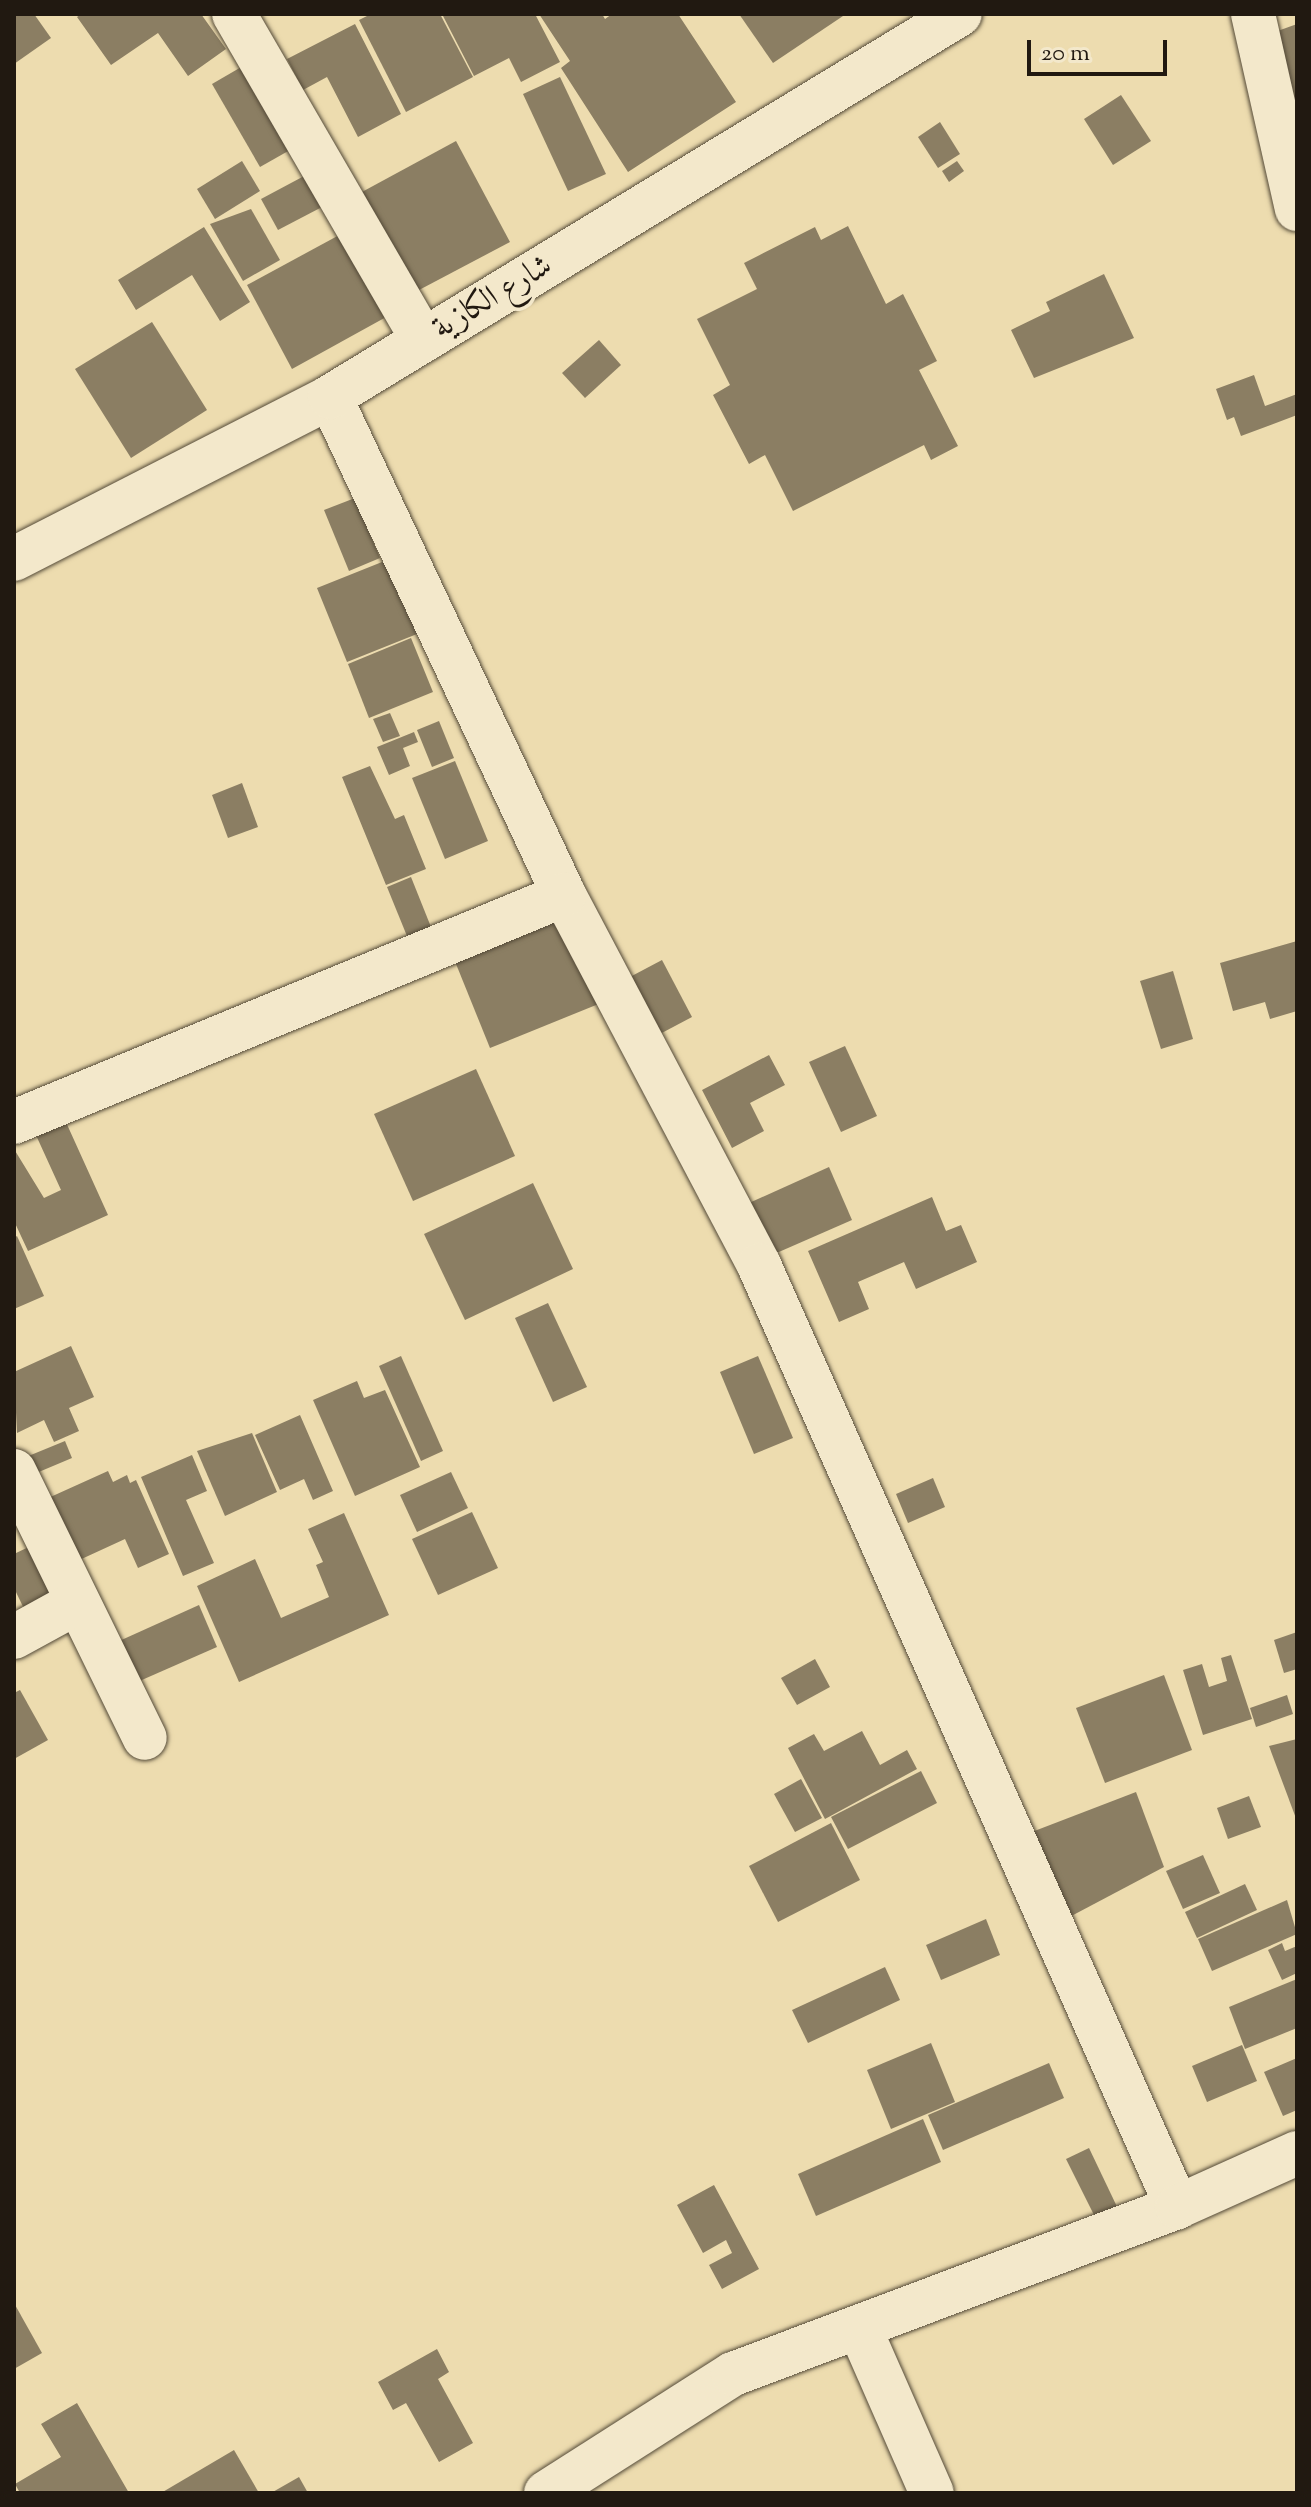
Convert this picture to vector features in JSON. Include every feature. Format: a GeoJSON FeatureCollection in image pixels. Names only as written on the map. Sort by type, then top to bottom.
{"type":"FeatureCollection","features":[{"type":"Feature","properties":{"kind":"street"},"geometry":{"type":"LineString","coordinates":[[234,14],[423,340]]}},
{"type":"Feature","properties":{"kind":"street","name":"شارع الكازية"},"geometry":{"type":"LineString","coordinates":[[14,559],[330,397],[960,14]]}},
{"type":"Feature","properties":{"kind":"street"},"geometry":{"type":"LineString","coordinates":[[1253,14],[1297,209]]}},
{"type":"Feature","properties":{"kind":"street"},"geometry":{"type":"LineString","coordinates":[[330,397],[564,895],[759,1265],[1177,2207]]}},
{"type":"Feature","properties":{"kind":"street"},"geometry":{"type":"LineString","coordinates":[[14,1122],[564,895]]}},
{"type":"Feature","properties":{"kind":"street"},"geometry":{"type":"LineString","coordinates":[[14,1471],[76,1603],[145,1738]]}},
{"type":"Feature","properties":{"kind":"street"},"geometry":{"type":"LineString","coordinates":[[14,1637],[76,1603]]}},
{"type":"Feature","properties":{"kind":"street"},"geometry":{"type":"LineString","coordinates":[[546,2493],[733,2374],[1177,2207],[1297,2153]]}},
{"type":"Feature","properties":{"kind":"street"},"geometry":{"type":"LineString","coordinates":[[859,2327],[932,2493]]}},
{"type":"Feature","properties":{"kind":"building"},"geometry":{"type":"Polygon","coordinates":[[[14,14],[34,14],[51,38],[14,64],[14,14]]]}},
{"type":"Feature","properties":{"kind":"building"},"geometry":{"type":"Polygon","coordinates":[[[81,14],[201,14],[226,49],[188,76],[158,33],[111,65],[77,17],[81,14]]]}},
{"type":"Feature","properties":{"kind":"building"},"geometry":{"type":"Polygon","coordinates":[[[371,14],[440,14],[473,77],[406,112],[359,20],[371,14]]]}},
{"type":"Feature","properties":{"kind":"building"},"geometry":{"type":"Polygon","coordinates":[[[442,14],[535,14],[560,62],[521,82],[509,58],[474,76],[442,14]]]}},
{"type":"Feature","properties":{"kind":"building"},"geometry":{"type":"Polygon","coordinates":[[[539,14],[602,14],[605,19],[612,14],[678,14],[736,102],[628,172],[561,68],[570,61],[539,14]]]}},
{"type":"Feature","properties":{"kind":"building"},"geometry":{"type":"Polygon","coordinates":[[[739,14],[846,14],[773,63],[739,14]]]}},
{"type":"Feature","properties":{"kind":"building"},"geometry":{"type":"Polygon","coordinates":[[[355,24],[401,114],[358,137],[327,77],[303,90],[287,59],[355,24]]]}},
{"type":"Feature","properties":{"kind":"building"},"geometry":{"type":"Polygon","coordinates":[[[1297,24],[1297,122],[1264,36],[1297,24]]]}},
{"type":"Feature","properties":{"kind":"building"},"geometry":{"type":"Polygon","coordinates":[[[243,66],[290,150],[260,167],[212,84],[243,66]]]}},
{"type":"Feature","properties":{"kind":"building"},"geometry":{"type":"Polygon","coordinates":[[[560,77],[606,174],[568,191],[523,94],[560,77]]]}},
{"type":"Feature","properties":{"kind":"building"},"geometry":{"type":"Polygon","coordinates":[[[1121,95],[1151,141],[1113,165],[1084,119],[1121,95]]]}},
{"type":"Feature","properties":{"kind":"building"},"geometry":{"type":"Polygon","coordinates":[[[940,122],[960,154],[938,168],[918,137],[940,122]]]}},
{"type":"Feature","properties":{"kind":"building"},"geometry":{"type":"Polygon","coordinates":[[[456,141],[510,242],[402,299],[349,199],[456,141]]]}},
{"type":"Feature","properties":{"kind":"building"},"geometry":{"type":"Polygon","coordinates":[[[242,161],[260,191],[215,219],[197,189],[242,161]]]}},
{"type":"Feature","properties":{"kind":"building"},"geometry":{"type":"Polygon","coordinates":[[[957,161],[964,171],[949,182],[942,171],[957,161]]]}},
{"type":"Feature","properties":{"kind":"building"},"geometry":{"type":"Polygon","coordinates":[[[306,175],[322,207],[278,230],[261,199],[306,175]]]}},
{"type":"Feature","properties":{"kind":"building"},"geometry":{"type":"Polygon","coordinates":[[[251,209],[280,260],[243,281],[210,224],[251,209]]]}},
{"type":"Feature","properties":{"kind":"building"},"geometry":{"type":"Polygon","coordinates":[[[848,226],[886,304],[903,294],[937,361],[919,370],[958,446],[931,460],[924,445],[793,511],[765,455],[749,464],[713,395],[730,385],[697,319],[757,289],[744,263],[815,227],[821,240],[848,226]]]}},
{"type":"Feature","properties":{"kind":"building"},"geometry":{"type":"Polygon","coordinates":[[[204,227],[250,302],[220,321],[192,275],[136,310],[118,280],[204,227]]]}},
{"type":"Feature","properties":{"kind":"building"},"geometry":{"type":"Polygon","coordinates":[[[343,233],[388,316],[292,369],[247,285],[343,233]]]}},
{"type":"Feature","properties":{"kind":"building"},"geometry":{"type":"Polygon","coordinates":[[[1104,274],[1134,338],[1034,378],[1011,330],[1050,311],[1046,302],[1104,274]]]}},
{"type":"Feature","properties":{"kind":"building"},"geometry":{"type":"Polygon","coordinates":[[[152,322],[207,410],[131,458],[75,369],[152,322]]]}},
{"type":"Feature","properties":{"kind":"building"},"geometry":{"type":"Polygon","coordinates":[[[599,340],[621,365],[585,398],[562,373],[599,340]]]}},
{"type":"Feature","properties":{"kind":"building"},"geometry":{"type":"Polygon","coordinates":[[[1254,375],[1265,406],[1297,394],[1297,415],[1241,436],[1234,417],[1227,420],[1216,389],[1254,375]]]}},
{"type":"Feature","properties":{"kind":"building"},"geometry":{"type":"Polygon","coordinates":[[[355,498],[380,558],[349,571],[324,510],[355,498]]]}},
{"type":"Feature","properties":{"kind":"building"},"geometry":{"type":"Polygon","coordinates":[[[387,560],[417,634],[347,662],[317,588],[387,560]]]}},
{"type":"Feature","properties":{"kind":"building"},"geometry":{"type":"Polygon","coordinates":[[[411,638],[433,692],[369,718],[348,664],[411,638]]]}},
{"type":"Feature","properties":{"kind":"building"},"geometry":{"type":"Polygon","coordinates":[[[390,713],[400,736],[383,742],[373,719],[390,713]]]}},
{"type":"Feature","properties":{"kind":"building"},"geometry":{"type":"Polygon","coordinates":[[[439,721],[454,758],[432,767],[417,730],[439,721]]]}},
{"type":"Feature","properties":{"kind":"building"},"geometry":{"type":"Polygon","coordinates":[[[414,732],[418,742],[403,748],[410,766],[389,775],[377,747],[414,732]]]}},
{"type":"Feature","properties":{"kind":"building"},"geometry":{"type":"Polygon","coordinates":[[[455,761],[488,841],[445,859],[412,778],[455,761]]]}},
{"type":"Feature","properties":{"kind":"building"},"geometry":{"type":"Polygon","coordinates":[[[370,766],[395,819],[404,815],[426,869],[386,885],[342,777],[370,766]]]}},
{"type":"Feature","properties":{"kind":"building"},"geometry":{"type":"Polygon","coordinates":[[[242,783],[258,827],[228,838],[212,795],[242,783]]]}},
{"type":"Feature","properties":{"kind":"building"},"geometry":{"type":"Polygon","coordinates":[[[411,877],[433,932],[409,941],[387,887],[411,877]]]}},
{"type":"Feature","properties":{"kind":"building"},"geometry":{"type":"Polygon","coordinates":[[[556,918],[601,1003],[490,1048],[454,959],[556,918]]]}},
{"type":"Feature","properties":{"kind":"building"},"geometry":{"type":"Polygon","coordinates":[[[1297,941],[1297,1011],[1270,1019],[1265,1002],[1233,1011],[1220,963],[1297,941]]]}},
{"type":"Feature","properties":{"kind":"building"},"geometry":{"type":"Polygon","coordinates":[[[662,960],[692,1017],[658,1035],[628,978],[662,960]]]}},
{"type":"Feature","properties":{"kind":"building"},"geometry":{"type":"Polygon","coordinates":[[[1173,971],[1193,1039],[1161,1049],[1140,981],[1173,971]]]}},
{"type":"Feature","properties":{"kind":"building"},"geometry":{"type":"Polygon","coordinates":[[[845,1046],[877,1116],[841,1132],[809,1062],[845,1046]]]}},
{"type":"Feature","properties":{"kind":"building"},"geometry":{"type":"Polygon","coordinates":[[[769,1055],[785,1085],[750,1103],[764,1131],[732,1148],[702,1090],[769,1055]]]}},
{"type":"Feature","properties":{"kind":"building"},"geometry":{"type":"Polygon","coordinates":[[[476,1069],[515,1156],[413,1201],[374,1114],[476,1069]]]}},
{"type":"Feature","properties":{"kind":"building"},"geometry":{"type":"Polygon","coordinates":[[[65,1120],[108,1215],[28,1251],[14,1221],[14,1149],[44,1198],[61,1190],[35,1133],[65,1120]]]}},
{"type":"Feature","properties":{"kind":"building"},"geometry":{"type":"Polygon","coordinates":[[[829,1167],[852,1220],[772,1255],[749,1203],[829,1167]]]}},
{"type":"Feature","properties":{"kind":"building"},"geometry":{"type":"Polygon","coordinates":[[[533,1183],[573,1269],[465,1320],[424,1234],[533,1183]]]}},
{"type":"Feature","properties":{"kind":"building"},"geometry":{"type":"Polygon","coordinates":[[[932,1197],[946,1231],[961,1225],[977,1262],[916,1289],[904,1262],[858,1282],[869,1309],[839,1322],[808,1251],[932,1197]]]}},
{"type":"Feature","properties":{"kind":"building"},"geometry":{"type":"Polygon","coordinates":[[[17,1236],[44,1296],[14,1309],[14,1238],[17,1236]]]}},
{"type":"Feature","properties":{"kind":"building"},"geometry":{"type":"Polygon","coordinates":[[[548,1303],[587,1387],[553,1402],[515,1318],[548,1303]]]}},
{"type":"Feature","properties":{"kind":"building"},"geometry":{"type":"Polygon","coordinates":[[[71,1346],[94,1397],[69,1408],[79,1431],[54,1442],[44,1420],[17,1433],[14,1372],[71,1346]]]}},
{"type":"Feature","properties":{"kind":"building"},"geometry":{"type":"Polygon","coordinates":[[[401,1356],[443,1451],[421,1461],[379,1366],[401,1356]]]}},
{"type":"Feature","properties":{"kind":"building"},"geometry":{"type":"Polygon","coordinates":[[[758,1356],[793,1438],[754,1454],[720,1372],[758,1356]]]}},
{"type":"Feature","properties":{"kind":"building"},"geometry":{"type":"Polygon","coordinates":[[[357,1381],[364,1398],[385,1390],[420,1467],[355,1496],[313,1400],[357,1381]]]}},
{"type":"Feature","properties":{"kind":"building"},"geometry":{"type":"Polygon","coordinates":[[[300,1415],[333,1491],[313,1500],[304,1479],[280,1490],[255,1435],[300,1415]]]}},
{"type":"Feature","properties":{"kind":"building"},"geometry":{"type":"Polygon","coordinates":[[[252,1433],[277,1492],[225,1516],[197,1451],[252,1433]]]}},
{"type":"Feature","properties":{"kind":"building"},"geometry":{"type":"Polygon","coordinates":[[[65,1441],[72,1458],[34,1474],[26,1457],[65,1441]]]}},
{"type":"Feature","properties":{"kind":"building"},"geometry":{"type":"Polygon","coordinates":[[[192,1455],[207,1491],[186,1500],[214,1563],[183,1576],[141,1477],[192,1455]]]}},
{"type":"Feature","properties":{"kind":"building"},"geometry":{"type":"Polygon","coordinates":[[[108,1471],[113,1482],[127,1475],[130,1483],[136,1480],[169,1554],[138,1568],[125,1539],[75,1562],[46,1499],[108,1471]]]}},
{"type":"Feature","properties":{"kind":"building"},"geometry":{"type":"Polygon","coordinates":[[[451,1472],[468,1508],[417,1532],[400,1495],[451,1472]]]}},
{"type":"Feature","properties":{"kind":"building"},"geometry":{"type":"Polygon","coordinates":[[[933,1478],[945,1507],[908,1523],[896,1494],[933,1478]]]}},
{"type":"Feature","properties":{"kind":"building"},"geometry":{"type":"Polygon","coordinates":[[[472,1512],[498,1568],[438,1595],[412,1539],[472,1512]]]}},
{"type":"Feature","properties":{"kind":"building"},"geometry":{"type":"Polygon","coordinates":[[[344,1513],[389,1615],[239,1682],[197,1586],[255,1559],[281,1618],[329,1597],[316,1565],[323,1562],[308,1529],[344,1513]]]}},
{"type":"Feature","properties":{"kind":"building"},"geometry":{"type":"Polygon","coordinates":[[[35,1544],[63,1602],[29,1619],[14,1588],[14,1554],[35,1544]]]}},
{"type":"Feature","properties":{"kind":"building"},"geometry":{"type":"Polygon","coordinates":[[[199,1605],[217,1647],[135,1683],[117,1642],[199,1605]]]}},
{"type":"Feature","properties":{"kind":"building"},"geometry":{"type":"Polygon","coordinates":[[[1297,1632],[1297,1669],[1284,1673],[1274,1640],[1297,1632]]]}},
{"type":"Feature","properties":{"kind":"building"},"geometry":{"type":"Polygon","coordinates":[[[1231,1655],[1252,1719],[1203,1735],[1183,1670],[1202,1664],[1209,1687],[1227,1681],[1221,1658],[1231,1655]]]}},
{"type":"Feature","properties":{"kind":"building"},"geometry":{"type":"Polygon","coordinates":[[[815,1659],[830,1687],[797,1705],[781,1678],[815,1659]]]}},
{"type":"Feature","properties":{"kind":"building"},"geometry":{"type":"Polygon","coordinates":[[[1164,1675],[1192,1750],[1105,1783],[1076,1708],[1164,1675]]]}},
{"type":"Feature","properties":{"kind":"building"},"geometry":{"type":"Polygon","coordinates":[[[20,1690],[48,1740],[14,1759],[14,1693],[20,1690]]]}},
{"type":"Feature","properties":{"kind":"building"},"geometry":{"type":"Polygon","coordinates":[[[1287,1695],[1293,1714],[1256,1727],[1250,1708],[1287,1695]]]}},
{"type":"Feature","properties":{"kind":"building"},"geometry":{"type":"Polygon","coordinates":[[[862,1731],[880,1765],[907,1750],[917,1769],[825,1819],[788,1748],[814,1734],[824,1751],[862,1731]]]}},
{"type":"Feature","properties":{"kind":"building"},"geometry":{"type":"Polygon","coordinates":[[[1297,1739],[1297,1821],[1269,1746],[1297,1739]]]}},
{"type":"Feature","properties":{"kind":"building"},"geometry":{"type":"Polygon","coordinates":[[[921,1771],[937,1803],[848,1849],[831,1817],[921,1771]]]}},
{"type":"Feature","properties":{"kind":"building"},"geometry":{"type":"Polygon","coordinates":[[[801,1779],[822,1818],[795,1832],[774,1794],[801,1779]]]}},
{"type":"Feature","properties":{"kind":"building"},"geometry":{"type":"Polygon","coordinates":[[[1136,1792],[1164,1867],[1060,1922],[1024,1835],[1136,1792]]]}},
{"type":"Feature","properties":{"kind":"building"},"geometry":{"type":"Polygon","coordinates":[[[1249,1796],[1261,1827],[1228,1839],[1217,1808],[1249,1796]]]}},
{"type":"Feature","properties":{"kind":"building"},"geometry":{"type":"Polygon","coordinates":[[[831,1823],[860,1880],[778,1922],[749,1866],[831,1823]]]}},
{"type":"Feature","properties":{"kind":"building"},"geometry":{"type":"Polygon","coordinates":[[[1203,1855],[1220,1893],[1183,1909],[1166,1871],[1203,1855]]]}},
{"type":"Feature","properties":{"kind":"building"},"geometry":{"type":"Polygon","coordinates":[[[1245,1884],[1257,1910],[1197,1938],[1185,1912],[1245,1884]]]}},
{"type":"Feature","properties":{"kind":"building"},"geometry":{"type":"Polygon","coordinates":[[[1287,1900],[1297,1934],[1212,1971],[1198,1939],[1287,1900]]]}},
{"type":"Feature","properties":{"kind":"building"},"geometry":{"type":"Polygon","coordinates":[[[986,1919],[1000,1955],[941,1980],[926,1945],[986,1919]]]}},
{"type":"Feature","properties":{"kind":"building"},"geometry":{"type":"Polygon","coordinates":[[[1282,1943],[1285,1951],[1297,1946],[1297,1973],[1282,1980],[1268,1950],[1282,1943]]]}},
{"type":"Feature","properties":{"kind":"building"},"geometry":{"type":"Polygon","coordinates":[[[885,1967],[900,2000],[808,2043],[792,2010],[885,1967]]]}},
{"type":"Feature","properties":{"kind":"building"},"geometry":{"type":"Polygon","coordinates":[[[1297,1979],[1297,2028],[1245,2049],[1229,2007],[1297,1979]]]}},
{"type":"Feature","properties":{"kind":"building"},"geometry":{"type":"Polygon","coordinates":[[[931,2043],[955,2102],[891,2129],[867,2070],[931,2043]]]}},
{"type":"Feature","properties":{"kind":"building"},"geometry":{"type":"Polygon","coordinates":[[[1242,2045],[1257,2081],[1207,2102],[1192,2066],[1242,2045]]]}},
{"type":"Feature","properties":{"kind":"building"},"geometry":{"type":"Polygon","coordinates":[[[1297,2058],[1297,2110],[1283,2116],[1264,2072],[1297,2058]]]}},
{"type":"Feature","properties":{"kind":"building"},"geometry":{"type":"Polygon","coordinates":[[[1049,2063],[1064,2098],[943,2150],[928,2115],[1049,2063]]]}},
{"type":"Feature","properties":{"kind":"building"},"geometry":{"type":"Polygon","coordinates":[[[923,2119],[941,2162],[816,2216],[798,2174],[923,2119]]]}},
{"type":"Feature","properties":{"kind":"building"},"geometry":{"type":"Polygon","coordinates":[[[1089,2148],[1120,2213],[1098,2223],[1066,2159],[1089,2148]]]}},
{"type":"Feature","properties":{"kind":"building"},"geometry":{"type":"Polygon","coordinates":[[[714,2185],[759,2269],[722,2289],[709,2265],[732,2253],[726,2240],[703,2253],[677,2205],[714,2185]]]}},
{"type":"Feature","properties":{"kind":"building"},"geometry":{"type":"Polygon","coordinates":[[[14,2303],[42,2353],[14,2369],[14,2303]]]}},
{"type":"Feature","properties":{"kind":"building"},"geometry":{"type":"Polygon","coordinates":[[[437,2349],[449,2372],[438,2379],[473,2443],[439,2462],[406,2403],[393,2410],[378,2382],[437,2349]]]}},
{"type":"Feature","properties":{"kind":"building"},"geometry":{"type":"Polygon","coordinates":[[[77,2403],[129,2493],[20,2493],[15,2484],[61,2457],[41,2424],[77,2403]]]}},
{"type":"Feature","properties":{"kind":"building"},"geometry":{"type":"Polygon","coordinates":[[[234,2450],[259,2493],[161,2493],[234,2450]]]}},
{"type":"Feature","properties":{"kind":"building"},"geometry":{"type":"Polygon","coordinates":[[[299,2477],[308,2493],[271,2493],[299,2477]]]}}]}
